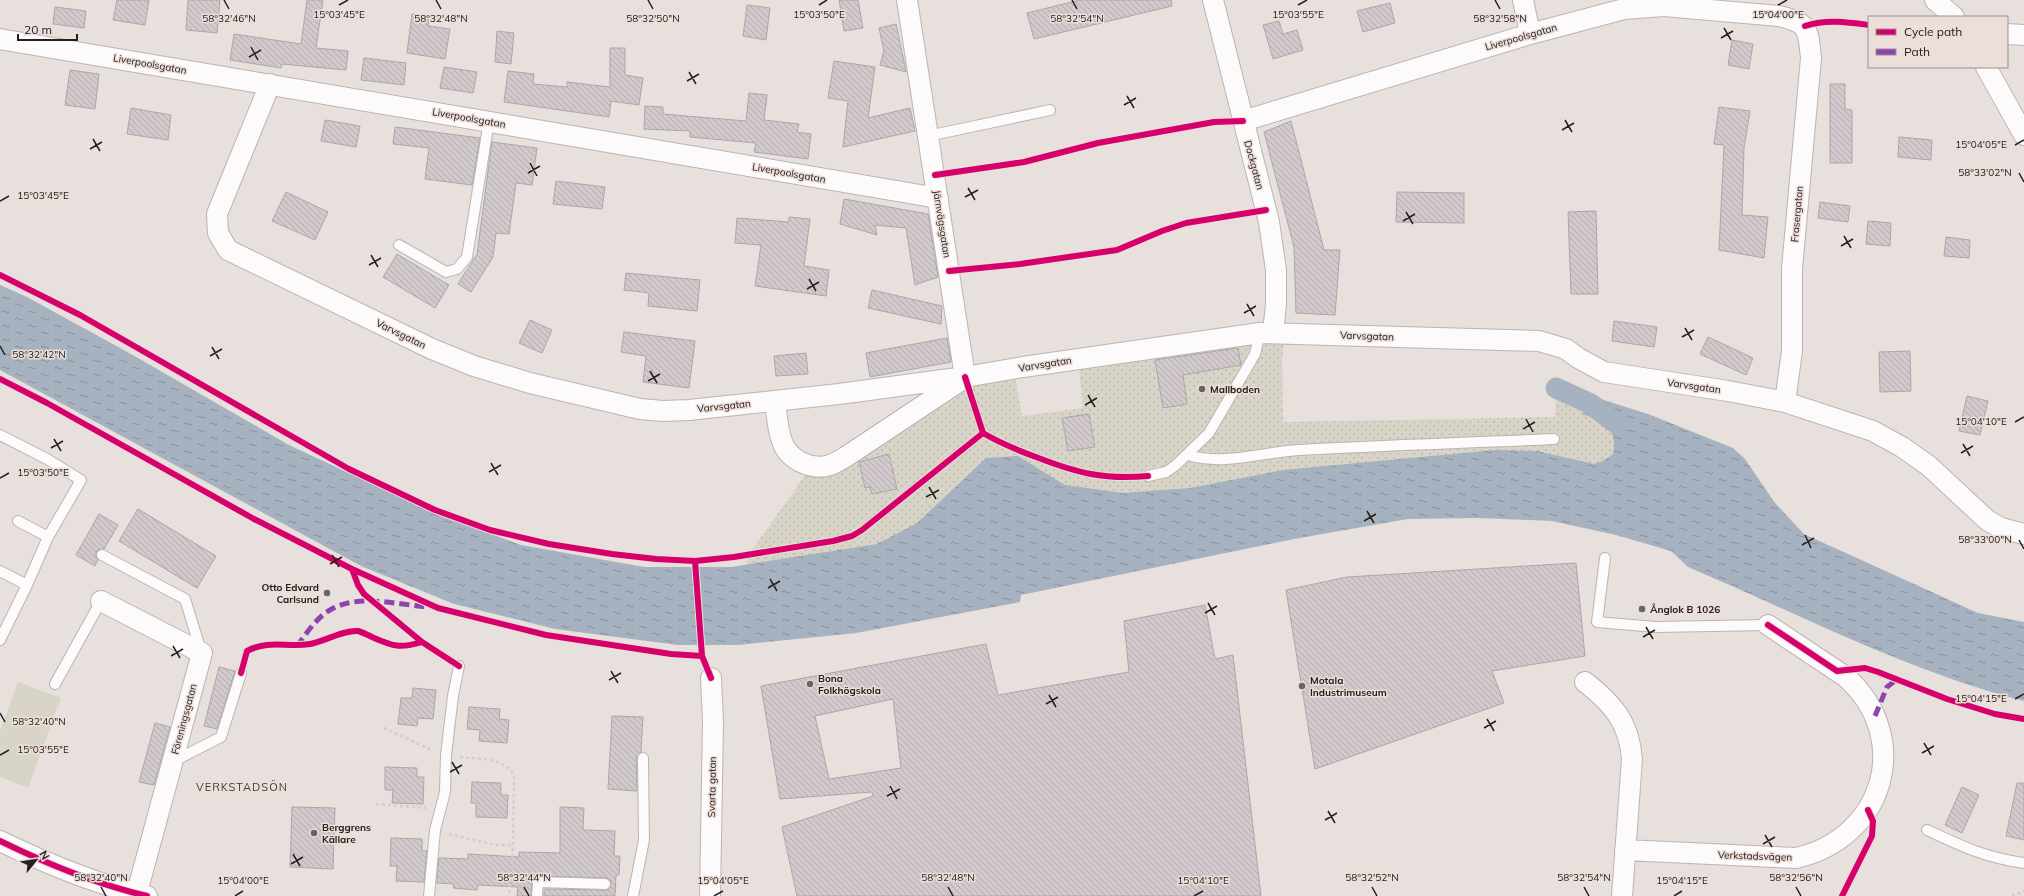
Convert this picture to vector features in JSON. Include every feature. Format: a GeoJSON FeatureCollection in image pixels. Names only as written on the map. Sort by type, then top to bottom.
{"type":"FeatureCollection","features":[{"type":"Feature","properties":{"kind":"street","name":"Järnvägsgatan"},"geometry":{"type":"LineString","coordinates":[[907,0],[965,377]]}},
{"type":"Feature","properties":{"kind":"street","name":"Dockgatan"},"geometry":{"type":"LineString","coordinates":[[1213,0],[1242,121],[1269,222],[1276,270],[1276,304],[1267,333]]}},
{"type":"Feature","properties":{"kind":"street"},"geometry":{"type":"LineString","coordinates":[[1523,0],[1530,34]]}},
{"type":"Feature","properties":{"kind":"street"},"geometry":{"type":"LineString","coordinates":[[1936,0],[1953,16]]}},
{"type":"Feature","properties":{"kind":"street","name":"Liverpoolsgatan"},"geometry":{"type":"LineString","coordinates":[[1242,121],[1530,34],[1624,9],[1664,6],[1779,16],[1795,20],[1805,26]]}},
{"type":"Feature","properties":{"kind":"street","name":"Frasergatan"},"geometry":{"type":"LineString","coordinates":[[1785,402],[1792,352],[1792,269],[1811,58],[1809,37],[1805,26]]}},
{"type":"Feature","properties":{"kind":"street"},"geometry":{"type":"LineString","coordinates":[[2008,34],[2024,35]]}},
{"type":"Feature","properties":{"kind":"street","name":"Liverpoolsgatan"},"geometry":{"type":"LineString","coordinates":[[0,39],[938,198]]}},
{"type":"Feature","properties":{"kind":"street"},"geometry":{"type":"LineString","coordinates":[[1987,68],[2024,135]]}},
{"type":"Feature","properties":{"kind":"street","name":"Varvsgatan"},"geometry":{"type":"LineString","coordinates":[[270,84],[217,214],[216,224],[218,233],[228,250],[432,349],[474,366],[530,383],[640,409],[663,411],[775,401],[965,377],[1023,367],[1267,333],[1538,341],[1566,349],[1578,358],[1604,372],[1728,391],[1785,402],[1873,431],[1929,466],[1987,520],[2001,528],[2024,534]]}},
{"type":"Feature","properties":{"kind":"street"},"geometry":{"type":"LineString","coordinates":[[775,401],[782,443],[791,455],[803,464],[817,467],[830,465],[965,377]]}},
{"type":"Feature","properties":{"kind":"street"},"geometry":{"type":"LineString","coordinates":[[101,601],[202,653]]}},
{"type":"Feature","properties":{"kind":"street","name":"Verkstadsvägen"},"geometry":{"type":"LineString","coordinates":[[1625,850],[1796,858],[1819,852],[1837,842],[1854,828],[1868,810],[1878,788],[1883,762],[1882,740],[1879,727],[1869,705],[1846,677],[1768,625]]}},
{"type":"Feature","properties":{"kind":"street","name":"Föreningsgatan"},"geometry":{"type":"LineString","coordinates":[[139,895],[172,762],[202,653]]}},
{"type":"Feature","properties":{"kind":"street","name":"Svarta gatan"},"geometry":{"type":"LineString","coordinates":[[710,896],[713,722],[711,678]]}},
{"type":"Feature","properties":{"kind":"street"},"geometry":{"type":"LineString","coordinates":[[1585,682],[1605,698],[1623,722],[1631,746],[1632,759],[1622,896]]}},
{"type":"Feature","properties":{"kind":"street"},"geometry":{"type":"LineString","coordinates":[[0,841],[33,857],[83,877],[139,895]]}},
{"type":"Feature","properties":{"kind":"lane"},"geometry":{"type":"LineString","coordinates":[[928,136],[1050,110]]}},
{"type":"Feature","properties":{"kind":"lane"},"geometry":{"type":"LineString","coordinates":[[399,245],[446,272],[457,269],[467,257],[488,121]]}},
{"type":"Feature","properties":{"kind":"lane"},"geometry":{"type":"LineString","coordinates":[[1148,476],[1166,472],[1188,455],[1209,433],[1267,333]]}},
{"type":"Feature","properties":{"kind":"lane"},"geometry":{"type":"LineString","coordinates":[[0,435],[48,459],[81,480],[48,537],[27,585],[0,640]]}},
{"type":"Feature","properties":{"kind":"lane"},"geometry":{"type":"LineString","coordinates":[[1188,455],[1200,459],[1226,459],[1297,450],[1554,439]]}},
{"type":"Feature","properties":{"kind":"lane"},"geometry":{"type":"LineString","coordinates":[[18,520],[48,537]]}},
{"type":"Feature","properties":{"kind":"lane"},"geometry":{"type":"LineString","coordinates":[[102,554],[185,598],[202,653]]}},
{"type":"Feature","properties":{"kind":"lane"},"geometry":{"type":"LineString","coordinates":[[1606,558],[1597,622],[1656,627],[1768,625]]}},
{"type":"Feature","properties":{"kind":"lane"},"geometry":{"type":"LineString","coordinates":[[0,571],[27,585]]}},
{"type":"Feature","properties":{"kind":"lane"},"geometry":{"type":"LineString","coordinates":[[55,684],[101,601]]}},
{"type":"Feature","properties":{"kind":"lane"},"geometry":{"type":"LineString","coordinates":[[429,896],[435,830],[445,792],[446,755],[453,696],[459,666]]}},
{"type":"Feature","properties":{"kind":"lane"},"geometry":{"type":"LineString","coordinates":[[172,762],[221,737],[241,673]]}},
{"type":"Feature","properties":{"kind":"lane"},"geometry":{"type":"LineString","coordinates":[[633,896],[644,840],[643,758]]}},
{"type":"Feature","properties":{"kind":"lane"},"geometry":{"type":"LineString","coordinates":[[1927,830],[1973,852],[2001,860],[2024,863]]}},
{"type":"Feature","properties":{"kind":"lane"},"geometry":{"type":"LineString","coordinates":[[537,896],[538,882],[605,884]]}},
{"type":"Feature","properties":{"kind":"path"},"geometry":{"type":"LineString","coordinates":[[384,728],[446,755],[496,762],[505,765],[511,770],[515,784],[513,845],[509,896]]}},
{"type":"Feature","properties":{"kind":"path"},"geometry":{"type":"LineString","coordinates":[[376,804],[441,809]]}},
{"type":"Feature","properties":{"kind":"path"},"geometry":{"type":"LineString","coordinates":[[435,830],[480,843],[513,845]]}},
{"type":"Feature","properties":{"kind":"path"},"geometry":{"type":"LineString","coordinates":[[2012,896],[2024,891]]}},
{"type":"Feature","properties":{"kind":"shaded area"},"geometry":{"type":"Polygon","coordinates":[[[1286,330],[1282,359],[1283,422],[1555,417],[1556,388],[1591,404],[1656,455],[1443,490],[748,613],[747,557],[806,474],[977,376],[1014,370],[1022,416],[1083,408],[1078,359],[1286,330]]]}},
{"type":"Feature","properties":{"kind":"shaded area"},"geometry":{"type":"Polygon","coordinates":[[[18,682],[61,698],[28,788],[0,777],[0,731],[18,682]]]}},
{"type":"Feature","properties":{"kind":"water"},"geometry":{"type":"Polygon","coordinates":[[[0,285],[27,297],[131,354],[289,445],[434,513],[521,545],[644,567],[731,567],[877,544],[917,523],[986,458],[1018,456],[1065,485],[1123,493],[1190,488],[1283,470],[1495,450],[1537,451],[1594,464],[1603,461],[1613,454],[1614,445],[1611,432],[1608,427],[1597,420],[1582,414],[1591,404],[1588,395],[1648,414],[1733,448],[1745,459],[1775,503],[1804,534],[1978,613],[2024,622],[2024,701],[1981,689],[1896,658],[1688,567],[1671,551],[1616,535],[1552,521],[1479,518],[1408,519],[1294,539],[1021,595],[1020,602],[856,633],[738,645],[678,645],[555,629],[454,604],[361,566],[0,370],[0,285]]]}},
{"type":"Feature","properties":{"kind":"building"},"geometry":{"type":"Polygon","coordinates":[[[117,0],[149,0],[145,25],[113,20],[117,0]]]}},
{"type":"Feature","properties":{"kind":"building"},"geometry":{"type":"Polygon","coordinates":[[[188,0],[220,0],[217,33],[186,30],[188,0]]]}},
{"type":"Feature","properties":{"kind":"building"},"geometry":{"type":"Polygon","coordinates":[[[307,0],[323,0],[316,48],[348,51],[346,70],[282,64],[281,68],[230,60],[234,34],[301,44],[307,0]]]}},
{"type":"Feature","properties":{"kind":"building"},"geometry":{"type":"Polygon","coordinates":[[[839,0],[858,0],[863,28],[844,31],[839,0]]]}},
{"type":"Feature","properties":{"kind":"building"},"geometry":{"type":"Polygon","coordinates":[[[1080,0],[1171,0],[1172,6],[1034,39],[1027,13],[1080,0]]]}},
{"type":"Feature","properties":{"kind":"building"},"geometry":{"type":"Polygon","coordinates":[[[1390,3],[1395,23],[1363,32],[1357,11],[1390,3]]]}},
{"type":"Feature","properties":{"kind":"building"},"geometry":{"type":"Polygon","coordinates":[[[747,5],[770,8],[766,40],[743,36],[747,5]]]}},
{"type":"Feature","properties":{"kind":"building"},"geometry":{"type":"Polygon","coordinates":[[[55,7],[86,11],[84,28],[53,24],[55,7]]]}},
{"type":"Feature","properties":{"kind":"building"},"geometry":{"type":"Polygon","coordinates":[[[412,14],[429,16],[428,26],[450,29],[445,59],[407,53],[412,14]]]}},
{"type":"Feature","properties":{"kind":"building"},"geometry":{"type":"Polygon","coordinates":[[[1279,21],[1283,34],[1297,30],[1303,50],[1273,59],[1263,25],[1279,21]]]}},
{"type":"Feature","properties":{"kind":"building"},"geometry":{"type":"Polygon","coordinates":[[[896,24],[906,72],[880,65],[884,51],[879,28],[896,24]]]}},
{"type":"Feature","properties":{"kind":"building"},"geometry":{"type":"Polygon","coordinates":[[[497,31],[514,33],[511,64],[495,62],[497,31]]]}},
{"type":"Feature","properties":{"kind":"building"},"geometry":{"type":"Polygon","coordinates":[[[1732,40],[1753,44],[1749,69],[1728,65],[1732,40]]]}},
{"type":"Feature","properties":{"kind":"building"},"geometry":{"type":"Polygon","coordinates":[[[610,48],[625,48],[625,75],[643,78],[639,105],[611,101],[609,117],[504,102],[508,71],[534,74],[533,84],[567,87],[567,82],[610,87],[610,48]]]}},
{"type":"Feature","properties":{"kind":"building"},"geometry":{"type":"Polygon","coordinates":[[[364,58],[406,63],[404,85],[361,80],[364,58]]]}},
{"type":"Feature","properties":{"kind":"building"},"geometry":{"type":"Polygon","coordinates":[[[834,61],[875,67],[868,118],[910,108],[915,131],[843,147],[848,101],[828,98],[834,61]]]}},
{"type":"Feature","properties":{"kind":"building"},"geometry":{"type":"Polygon","coordinates":[[[444,67],[477,72],[473,93],[440,88],[444,67]]]}},
{"type":"Feature","properties":{"kind":"building"},"geometry":{"type":"Polygon","coordinates":[[[70,70],[99,74],[95,109],[65,105],[70,70]]]}},
{"type":"Feature","properties":{"kind":"building"},"geometry":{"type":"Polygon","coordinates":[[[1830,84],[1845,84],[1845,109],[1852,110],[1852,163],[1830,163],[1830,84]]]}},
{"type":"Feature","properties":{"kind":"building"},"geometry":{"type":"Polygon","coordinates":[[[749,93],[767,95],[764,120],[799,124],[797,132],[811,134],[808,159],[754,152],[756,143],[690,137],[690,131],[644,129],[645,106],[663,107],[663,114],[746,121],[749,93]]]}},
{"type":"Feature","properties":{"kind":"building"},"geometry":{"type":"Polygon","coordinates":[[[1719,107],[1750,111],[1744,148],[1742,215],[1768,217],[1764,258],[1719,250],[1724,145],[1714,144],[1719,107]]]}},
{"type":"Feature","properties":{"kind":"building"},"geometry":{"type":"Polygon","coordinates":[[[131,108],[171,115],[168,140],[127,134],[131,108]]]}},
{"type":"Feature","properties":{"kind":"building"},"geometry":{"type":"Polygon","coordinates":[[[325,120],[360,126],[356,147],[321,141],[325,120]]]}},
{"type":"Feature","properties":{"kind":"building"},"geometry":{"type":"Polygon","coordinates":[[[1291,121],[1324,250],[1340,250],[1335,315],[1296,313],[1294,247],[1264,132],[1291,121]]]}},
{"type":"Feature","properties":{"kind":"building"},"geometry":{"type":"Polygon","coordinates":[[[395,127],[480,138],[472,185],[425,179],[429,148],[393,144],[395,127]]]}},
{"type":"Feature","properties":{"kind":"building"},"geometry":{"type":"Polygon","coordinates":[[[1899,137],[1932,140],[1931,160],[1898,157],[1899,137]]]}},
{"type":"Feature","properties":{"kind":"building"},"geometry":{"type":"Polygon","coordinates":[[[492,142],[537,148],[532,185],[516,183],[509,234],[496,233],[493,257],[471,292],[458,284],[477,254],[492,142]]]}},
{"type":"Feature","properties":{"kind":"building"},"geometry":{"type":"Polygon","coordinates":[[[556,181],[605,187],[602,209],[553,204],[556,181]]]}},
{"type":"Feature","properties":{"kind":"building"},"geometry":{"type":"Polygon","coordinates":[[[286,192],[328,212],[315,240],[272,221],[286,192]]]}},
{"type":"Feature","properties":{"kind":"building"},"geometry":{"type":"Polygon","coordinates":[[[1397,192],[1464,193],[1464,223],[1396,222],[1397,192]]]}},
{"type":"Feature","properties":{"kind":"building"},"geometry":{"type":"Polygon","coordinates":[[[844,199],[928,214],[938,277],[915,285],[906,228],[875,225],[877,235],[840,224],[844,199]]]}},
{"type":"Feature","properties":{"kind":"building"},"geometry":{"type":"Polygon","coordinates":[[[1820,202],[1850,206],[1848,222],[1818,218],[1820,202]]]}},
{"type":"Feature","properties":{"kind":"building"},"geometry":{"type":"Polygon","coordinates":[[[1596,211],[1598,294],[1571,294],[1568,212],[1596,211]]]}},
{"type":"Feature","properties":{"kind":"building"},"geometry":{"type":"Polygon","coordinates":[[[789,217],[810,219],[804,266],[829,270],[826,296],[755,286],[761,245],[735,243],[737,218],[789,222],[789,217]]]}},
{"type":"Feature","properties":{"kind":"building"},"geometry":{"type":"Polygon","coordinates":[[[1868,221],[1891,223],[1890,246],[1866,244],[1868,221]]]}},
{"type":"Feature","properties":{"kind":"building"},"geometry":{"type":"Polygon","coordinates":[[[1946,237],[1970,240],[1969,258],[1944,256],[1946,237]]]}},
{"type":"Feature","properties":{"kind":"building"},"geometry":{"type":"Polygon","coordinates":[[[397,254],[449,285],[435,308],[383,277],[397,254]]]}},
{"type":"Feature","properties":{"kind":"building"},"geometry":{"type":"Polygon","coordinates":[[[626,273],[700,280],[697,311],[648,306],[649,293],[624,290],[626,273]]]}},
{"type":"Feature","properties":{"kind":"building"},"geometry":{"type":"Polygon","coordinates":[[[872,290],[942,306],[941,324],[868,308],[872,290]]]}},
{"type":"Feature","properties":{"kind":"building"},"geometry":{"type":"Polygon","coordinates":[[[530,320],[552,330],[542,353],[519,343],[530,320]]]}},
{"type":"Feature","properties":{"kind":"building"},"geometry":{"type":"Polygon","coordinates":[[[1614,321],[1657,327],[1654,347],[1612,341],[1614,321]]]}},
{"type":"Feature","properties":{"kind":"building"},"geometry":{"type":"Polygon","coordinates":[[[624,332],[695,341],[689,388],[643,382],[646,356],[621,352],[624,332]]]}},
{"type":"Feature","properties":{"kind":"building"},"geometry":{"type":"Polygon","coordinates":[[[1708,337],[1753,358],[1746,375],[1700,354],[1708,337]]]}},
{"type":"Feature","properties":{"kind":"building"},"geometry":{"type":"Polygon","coordinates":[[[947,338],[951,362],[870,377],[866,353],[947,338]]]}},
{"type":"Feature","properties":{"kind":"building"},"geometry":{"type":"Polygon","coordinates":[[[1238,348],[1241,365],[1183,375],[1187,404],[1163,408],[1155,360],[1238,348]]]}},
{"type":"Feature","properties":{"kind":"building"},"geometry":{"type":"Polygon","coordinates":[[[1910,351],[1911,391],[1880,392],[1879,352],[1910,351]]]}},
{"type":"Feature","properties":{"kind":"building"},"geometry":{"type":"Polygon","coordinates":[[[806,353],[808,374],[776,376],[774,356],[806,353]]]}},
{"type":"Feature","properties":{"kind":"building"},"geometry":{"type":"Polygon","coordinates":[[[1967,396],[1988,401],[1980,435],[1959,431],[1967,396]]]}},
{"type":"Feature","properties":{"kind":"building"},"geometry":{"type":"Polygon","coordinates":[[[1089,414],[1095,447],[1068,451],[1062,418],[1089,414]]]}},
{"type":"Feature","properties":{"kind":"building"},"geometry":{"type":"Polygon","coordinates":[[[889,454],[897,489],[872,494],[870,487],[865,488],[859,462],[889,454]]]}},
{"type":"Feature","properties":{"kind":"building"},"geometry":{"type":"Polygon","coordinates":[[[138,509],[216,556],[197,588],[119,541],[138,509]]]}},
{"type":"Feature","properties":{"kind":"building"},"geometry":{"type":"Polygon","coordinates":[[[99,514],[118,525],[104,549],[99,549],[96,552],[98,560],[95,566],[76,555],[99,514]]]}},
{"type":"Feature","properties":{"kind":"building"},"geometry":{"type":"Polygon","coordinates":[[[1576,563],[1585,656],[1492,671],[1504,703],[1315,769],[1286,590],[1347,577],[1576,563]]]}},
{"type":"Feature","properties":{"kind":"building"},"geometry":{"type":"Polygon","coordinates":[[[1205,605],[1215,659],[1233,655],[1261,896],[797,896],[782,827],[873,796],[872,792],[780,799],[761,686],[986,644],[998,695],[1129,672],[1124,621],[1205,605]],[[893,699],[815,716],[829,779],[901,768],[893,699]]]}},
{"type":"Feature","properties":{"kind":"building"},"geometry":{"type":"Polygon","coordinates":[[[219,667],[235,671],[217,729],[204,726],[219,667]]]}},
{"type":"Feature","properties":{"kind":"building"},"geometry":{"type":"Polygon","coordinates":[[[413,688],[436,690],[433,719],[418,718],[417,726],[398,724],[401,698],[412,698],[413,688]]]}},
{"type":"Feature","properties":{"kind":"building"},"geometry":{"type":"Polygon","coordinates":[[[469,707],[500,709],[499,719],[509,720],[507,743],[479,741],[480,730],[467,729],[469,707]]]}},
{"type":"Feature","properties":{"kind":"building"},"geometry":{"type":"Polygon","coordinates":[[[612,716],[643,717],[641,752],[636,758],[637,791],[608,789],[612,716]]]}},
{"type":"Feature","properties":{"kind":"building"},"geometry":{"type":"Polygon","coordinates":[[[155,723],[170,727],[154,785],[139,782],[155,723]]]}},
{"type":"Feature","properties":{"kind":"building"},"geometry":{"type":"Polygon","coordinates":[[[385,767],[417,768],[417,777],[424,777],[423,804],[392,803],[393,790],[385,790],[385,767]]]}},
{"type":"Feature","properties":{"kind":"building"},"geometry":{"type":"Polygon","coordinates":[[[472,782],[501,783],[501,795],[508,795],[507,818],[476,817],[476,803],[471,803],[472,782]]]}},
{"type":"Feature","properties":{"kind":"building"},"geometry":{"type":"Polygon","coordinates":[[[2017,783],[2024,783],[2024,840],[2006,836],[2017,783]]]}},
{"type":"Feature","properties":{"kind":"building"},"geometry":{"type":"Polygon","coordinates":[[[1962,787],[1979,795],[1962,833],[1945,825],[1962,787]]]}},
{"type":"Feature","properties":{"kind":"building"},"geometry":{"type":"Polygon","coordinates":[[[292,807],[335,808],[333,869],[290,867],[292,807]]]}},
{"type":"Feature","properties":{"kind":"building"},"geometry":{"type":"Polygon","coordinates":[[[560,807],[584,808],[583,830],[615,831],[614,856],[620,856],[619,875],[616,875],[615,896],[544,896],[544,889],[608,890],[611,884],[609,879],[605,878],[535,876],[532,881],[531,896],[517,896],[518,887],[478,885],[477,890],[453,888],[454,884],[437,883],[439,858],[468,859],[468,854],[519,857],[519,852],[560,853],[560,807]]]}},
{"type":"Feature","properties":{"kind":"building"},"geometry":{"type":"Polygon","coordinates":[[[391,838],[422,839],[422,851],[427,851],[424,882],[396,881],[397,866],[390,866],[391,838]]]}},
{"type":"Feature","properties":{"kind":"waterway"},"geometry":{"type":"LineString","coordinates":[[1556,388],[1591,404],[1614,422]]}},
{"type":"Feature","properties":{"kind":"marked path"},"geometry":{"type":"LineString","coordinates":[[297,646],[320,617],[341,605],[353,602],[378,601],[429,607]]}},
{"type":"Feature","properties":{"kind":"marked path"},"geometry":{"type":"LineString","coordinates":[[1875,716],[1887,687],[1896,680]]}},
{"type":"Feature","properties":{"kind":"cycle path"},"geometry":{"type":"LineString","coordinates":[[1805,26],[1821,22],[1845,22],[1868,25]]}},
{"type":"Feature","properties":{"kind":"cycle path"},"geometry":{"type":"LineString","coordinates":[[935,175],[1024,162],[1098,143],[1214,122],[1243,121]]}},
{"type":"Feature","properties":{"kind":"cycle path"},"geometry":{"type":"LineString","coordinates":[[949,271],[1020,264],[1117,250],[1162,231],[1186,223],[1266,210]]}},
{"type":"Feature","properties":{"kind":"cycle path"},"geometry":{"type":"LineString","coordinates":[[0,275],[80,315],[349,469],[435,510],[490,530],[549,544],[612,554],[656,559],[695,561],[734,557],[833,541],[852,536],[862,530],[983,433]]}},
{"type":"Feature","properties":{"kind":"cycle path"},"geometry":{"type":"LineString","coordinates":[[965,377],[983,433],[989,437],[1022,452],[1078,471],[1104,476],[1148,476]]}},
{"type":"Feature","properties":{"kind":"cycle path"},"geometry":{"type":"LineString","coordinates":[[0,379],[47,403],[254,519],[352,569],[438,608],[546,635],[671,654],[702,656]]}},
{"type":"Feature","properties":{"kind":"cycle path"},"geometry":{"type":"LineString","coordinates":[[695,561],[702,656],[711,678]]}},
{"type":"Feature","properties":{"kind":"cycle path"},"geometry":{"type":"LineString","coordinates":[[352,569],[358,585],[364,594],[422,642],[459,666]]}},
{"type":"Feature","properties":{"kind":"cycle path"},"geometry":{"type":"LineString","coordinates":[[1768,625],[1837,671],[1865,668],[1947,699],[1995,714],[2024,719]]}},
{"type":"Feature","properties":{"kind":"cycle path"},"geometry":{"type":"LineString","coordinates":[[241,673],[247,651],[263,645],[310,644],[352,631],[358,631],[385,643],[396,646],[422,642]]}},
{"type":"Feature","properties":{"kind":"cycle path"},"geometry":{"type":"LineString","coordinates":[[1842,896],[1872,836],[1873,821],[1868,810]]}},
{"type":"Feature","properties":{"kind":"cycle path"},"geometry":{"type":"LineString","coordinates":[[0,841],[35,858],[72,873],[109,886],[147,896]]}},
{"type":"Feature","properties":{"kind":"place","name":"Mallboden"},"geometry":{"type":"Point","coordinates":[1202,389]}},
{"type":"Feature","properties":{"kind":"place","name":"Otto Edvard Carlsund"},"geometry":{"type":"Point","coordinates":[327,593]}},
{"type":"Feature","properties":{"kind":"place","name":"Ånglok B 1026"},"geometry":{"type":"Point","coordinates":[1642,609]}},
{"type":"Feature","properties":{"kind":"place","name":"Bona Folkhögskola"},"geometry":{"type":"Point","coordinates":[810,684]}},
{"type":"Feature","properties":{"kind":"place","name":"Motala Industrimuseum"},"geometry":{"type":"Point","coordinates":[1302,686]}},
{"type":"Feature","properties":{"kind":"place","name":"Berggrens Källare"},"geometry":{"type":"Point","coordinates":[314,833]}},
{"type":"Feature","properties":{"kind":"district","name":"VERKSTADSÖN"},"geometry":{"type":"Point","coordinates":[242,787]}}]}
